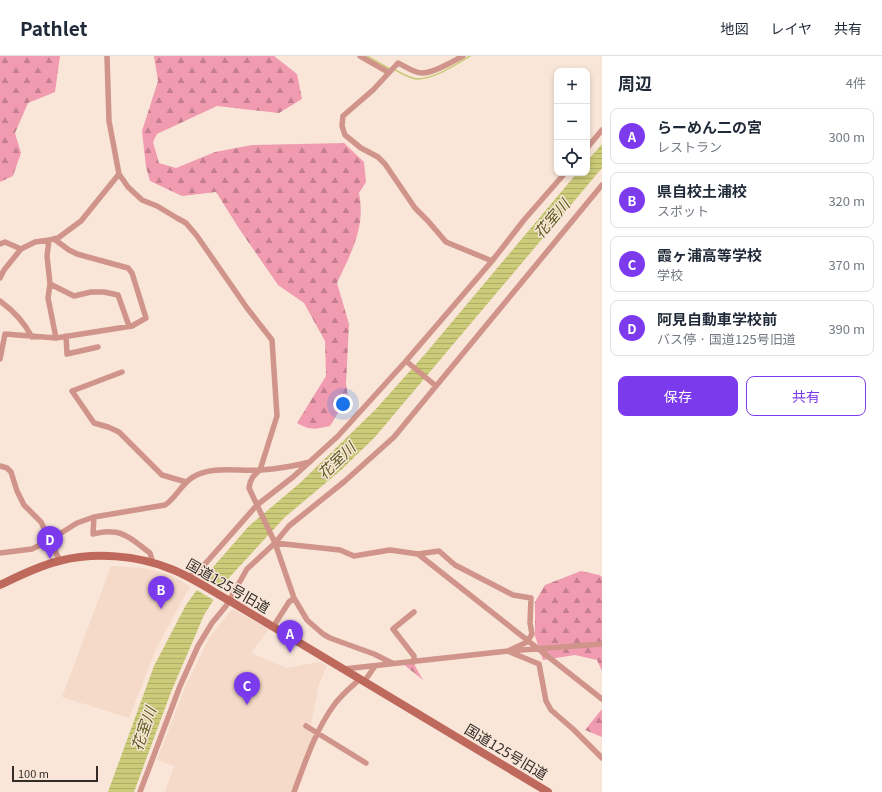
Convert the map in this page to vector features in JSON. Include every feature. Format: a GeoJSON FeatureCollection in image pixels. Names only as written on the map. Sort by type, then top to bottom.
{"type":"FeatureCollection","features":[{"type":"Feature","properties":{"kind":"street"},"geometry":{"type":"LineString","coordinates":[[107,56],[109,121],[120,174],[128,187],[142,200],[157,206],[190,227],[247,308],[272,340],[277,416],[260,470],[250,481],[250,488],[274,540],[294,598],[307,620],[323,634],[374,654],[392,663]]}},
{"type":"Feature","properties":{"kind":"street"},"geometry":{"type":"LineString","coordinates":[[360,56],[388,72]]}},
{"type":"Feature","properties":{"kind":"street"},"geometry":{"type":"LineString","coordinates":[[463,56],[446,66],[422,73],[398,63],[388,72],[373,90],[343,116],[342,126],[345,135],[361,148],[378,157],[385,164],[414,208],[428,221],[446,242],[492,261]]}},
{"type":"Feature","properties":{"kind":"street"},"geometry":{"type":"LineString","coordinates":[[590,144],[602,130]]}},
{"type":"Feature","properties":{"kind":"street"},"geometry":{"type":"LineString","coordinates":[[0,278],[4,270],[21,249],[35,242],[52,240],[81,221],[120,174]]}},
{"type":"Feature","properties":{"kind":"street"},"geometry":{"type":"LineString","coordinates":[[193,579],[205,564],[258,508],[338,436],[492,261],[524,220],[562,176]]}},
{"type":"Feature","properties":{"kind":"street"},"geometry":{"type":"LineString","coordinates":[[140,792],[178,693],[198,646],[247,569],[289,526],[345,481],[394,437],[602,185]]}},
{"type":"Feature","properties":{"kind":"street"},"geometry":{"type":"LineString","coordinates":[[52,240],[48,256],[50,284],[48,298],[56,338]]}},
{"type":"Feature","properties":{"kind":"street"},"geometry":{"type":"LineString","coordinates":[[0,359],[5,334],[56,338],[129,326],[146,318],[132,273],[128,268],[77,254],[52,240]]}},
{"type":"Feature","properties":{"kind":"street"},"geometry":{"type":"LineString","coordinates":[[0,244],[5,242],[21,249]]}},
{"type":"Feature","properties":{"kind":"street"},"geometry":{"type":"LineString","coordinates":[[50,284],[74,296],[91,292],[104,292],[118,295],[129,326]]}},
{"type":"Feature","properties":{"kind":"street"},"geometry":{"type":"LineString","coordinates":[[0,301],[14,312],[26,325],[32,337]]}},
{"type":"Feature","properties":{"kind":"street"},"geometry":{"type":"LineString","coordinates":[[66,336],[67,354],[98,347]]}},
{"type":"Feature","properties":{"kind":"street"},"geometry":{"type":"LineString","coordinates":[[406,360],[436,386]]}},
{"type":"Feature","properties":{"kind":"street"},"geometry":{"type":"LineString","coordinates":[[122,372],[72,392],[94,423],[119,432],[162,475],[186,482]]}},
{"type":"Feature","properties":{"kind":"street"},"geometry":{"type":"LineString","coordinates":[[0,552],[32,549],[50,540],[77,523],[94,517],[165,505],[172,500],[186,482],[194,476],[210,470],[260,470],[310,462]]}},
{"type":"Feature","properties":{"kind":"street"},"geometry":{"type":"LineString","coordinates":[[0,466],[7,468],[11,472],[17,491],[24,505],[41,522],[60,561]]}},
{"type":"Feature","properties":{"kind":"street"},"geometry":{"type":"LineString","coordinates":[[94,517],[93,534],[112,532],[128,537],[150,552],[153,563]]}},
{"type":"Feature","properties":{"kind":"street"},"geometry":{"type":"LineString","coordinates":[[274,540],[340,550],[354,556],[390,550],[418,554],[439,551],[455,565],[514,595],[531,598],[530,623],[532,634],[527,642],[508,651]]}},
{"type":"Feature","properties":{"kind":"street"},"geometry":{"type":"LineString","coordinates":[[418,554],[602,699]]}},
{"type":"Feature","properties":{"kind":"street","name":"国道125号旧道"},"geometry":{"type":"LineString","coordinates":[[0,585],[34,570],[60,561],[85,557],[115,557],[153,563],[171,569],[193,579],[227,599],[548,792]]}},
{"type":"Feature","properties":{"kind":"street"},"geometry":{"type":"LineString","coordinates":[[273,627],[289,602],[294,598]]}},
{"type":"Feature","properties":{"kind":"street"},"geometry":{"type":"LineString","coordinates":[[414,612],[393,629],[414,656],[414,662]]}},
{"type":"Feature","properties":{"kind":"street"},"geometry":{"type":"LineString","coordinates":[[344,669],[508,651],[602,644]]}},
{"type":"Feature","properties":{"kind":"street"},"geometry":{"type":"LineString","coordinates":[[508,651],[539,664],[546,701],[551,710],[573,729],[602,758]]}},
{"type":"Feature","properties":{"kind":"street"},"geometry":{"type":"LineString","coordinates":[[294,792],[317,733],[333,707],[339,699],[362,680],[375,666]]}},
{"type":"Feature","properties":{"kind":"street"},"geometry":{"type":"LineString","coordinates":[[306,726],[366,763]]}},
{"type":"Feature","properties":{"kind":"shaded area"},"geometry":{"type":"Polygon","coordinates":[[[111,566],[144,568],[170,575],[190,586],[157,647],[129,718],[62,697],[111,566]]]}},
{"type":"Feature","properties":{"kind":"shaded area"},"geometry":{"type":"Polygon","coordinates":[[[232,609],[269,629],[251,653],[286,668],[320,662],[327,666],[319,684],[311,725],[316,735],[294,792],[165,792],[174,766],[157,760],[186,685],[209,638],[232,609]]]}},
{"type":"Feature","properties":{"kind":"green space"},"geometry":{"type":"Polygon","coordinates":[[[0,56],[60,56],[55,92],[28,103],[15,133],[21,153],[13,176],[0,182],[0,56]]]}},
{"type":"Feature","properties":{"kind":"green space"},"geometry":{"type":"Polygon","coordinates":[[[154,56],[274,56],[297,74],[302,99],[279,113],[217,106],[157,134],[153,142],[159,163],[176,168],[215,152],[252,145],[344,143],[364,162],[366,182],[359,193],[361,205],[359,229],[352,250],[337,283],[349,324],[346,384],[348,396],[330,426],[313,429],[297,423],[326,376],[325,341],[304,303],[278,285],[216,192],[182,196],[150,181],[146,167],[142,131],[158,81],[154,56]]]}},
{"type":"Feature","properties":{"kind":"green space"},"geometry":{"type":"Polygon","coordinates":[[[581,571],[602,577],[602,671],[597,660],[575,655],[543,660],[535,636],[535,602],[545,585],[581,571]]]}},
{"type":"Feature","properties":{"kind":"green space"},"geometry":{"type":"Polygon","coordinates":[[[403,664],[414,664],[423,680],[403,664]]]}},
{"type":"Feature","properties":{"kind":"green space"},"geometry":{"type":"Polygon","coordinates":[[[602,709],[602,737],[585,730],[602,709]]]}},
{"type":"Feature","properties":{"kind":"water","name":"花室川"},"geometry":{"type":"Polygon","coordinates":[[[602,144],[602,168],[375,437],[340,471],[285,517],[225,582],[204,615],[171,692],[134,792],[108,792],[154,666],[186,605],[214,566],[249,526],[300,483],[375,410],[426,353],[574,176],[590,176],[590,158],[602,144]]]}},
{"type":"Feature","properties":{"kind":"pier"},"geometry":{"type":"Polygon","coordinates":[[[202,578],[223,590],[215,601],[195,589],[202,578]]]}},
{"type":"Feature","properties":{"kind":"waterway"},"geometry":{"type":"LineString","coordinates":[[367,56],[390,69]]}},
{"type":"Feature","properties":{"kind":"waterway"},"geometry":{"type":"LineString","coordinates":[[395,70],[412,78],[425,78],[445,70],[470,56]]}},
{"type":"Feature","properties":{"kind":"place","name":"阿見自動車学校前"},"geometry":{"type":"Point","coordinates":[50,559]}},
{"type":"Feature","properties":{"kind":"place","name":"県自校土浦校"},"geometry":{"type":"Point","coordinates":[161,609]}},
{"type":"Feature","properties":{"kind":"place","name":"らーめん二の宮"},"geometry":{"type":"Point","coordinates":[290,653]}},
{"type":"Feature","properties":{"kind":"place","name":"霞ヶ浦高等学校"},"geometry":{"type":"Point","coordinates":[247,705]}}]}
